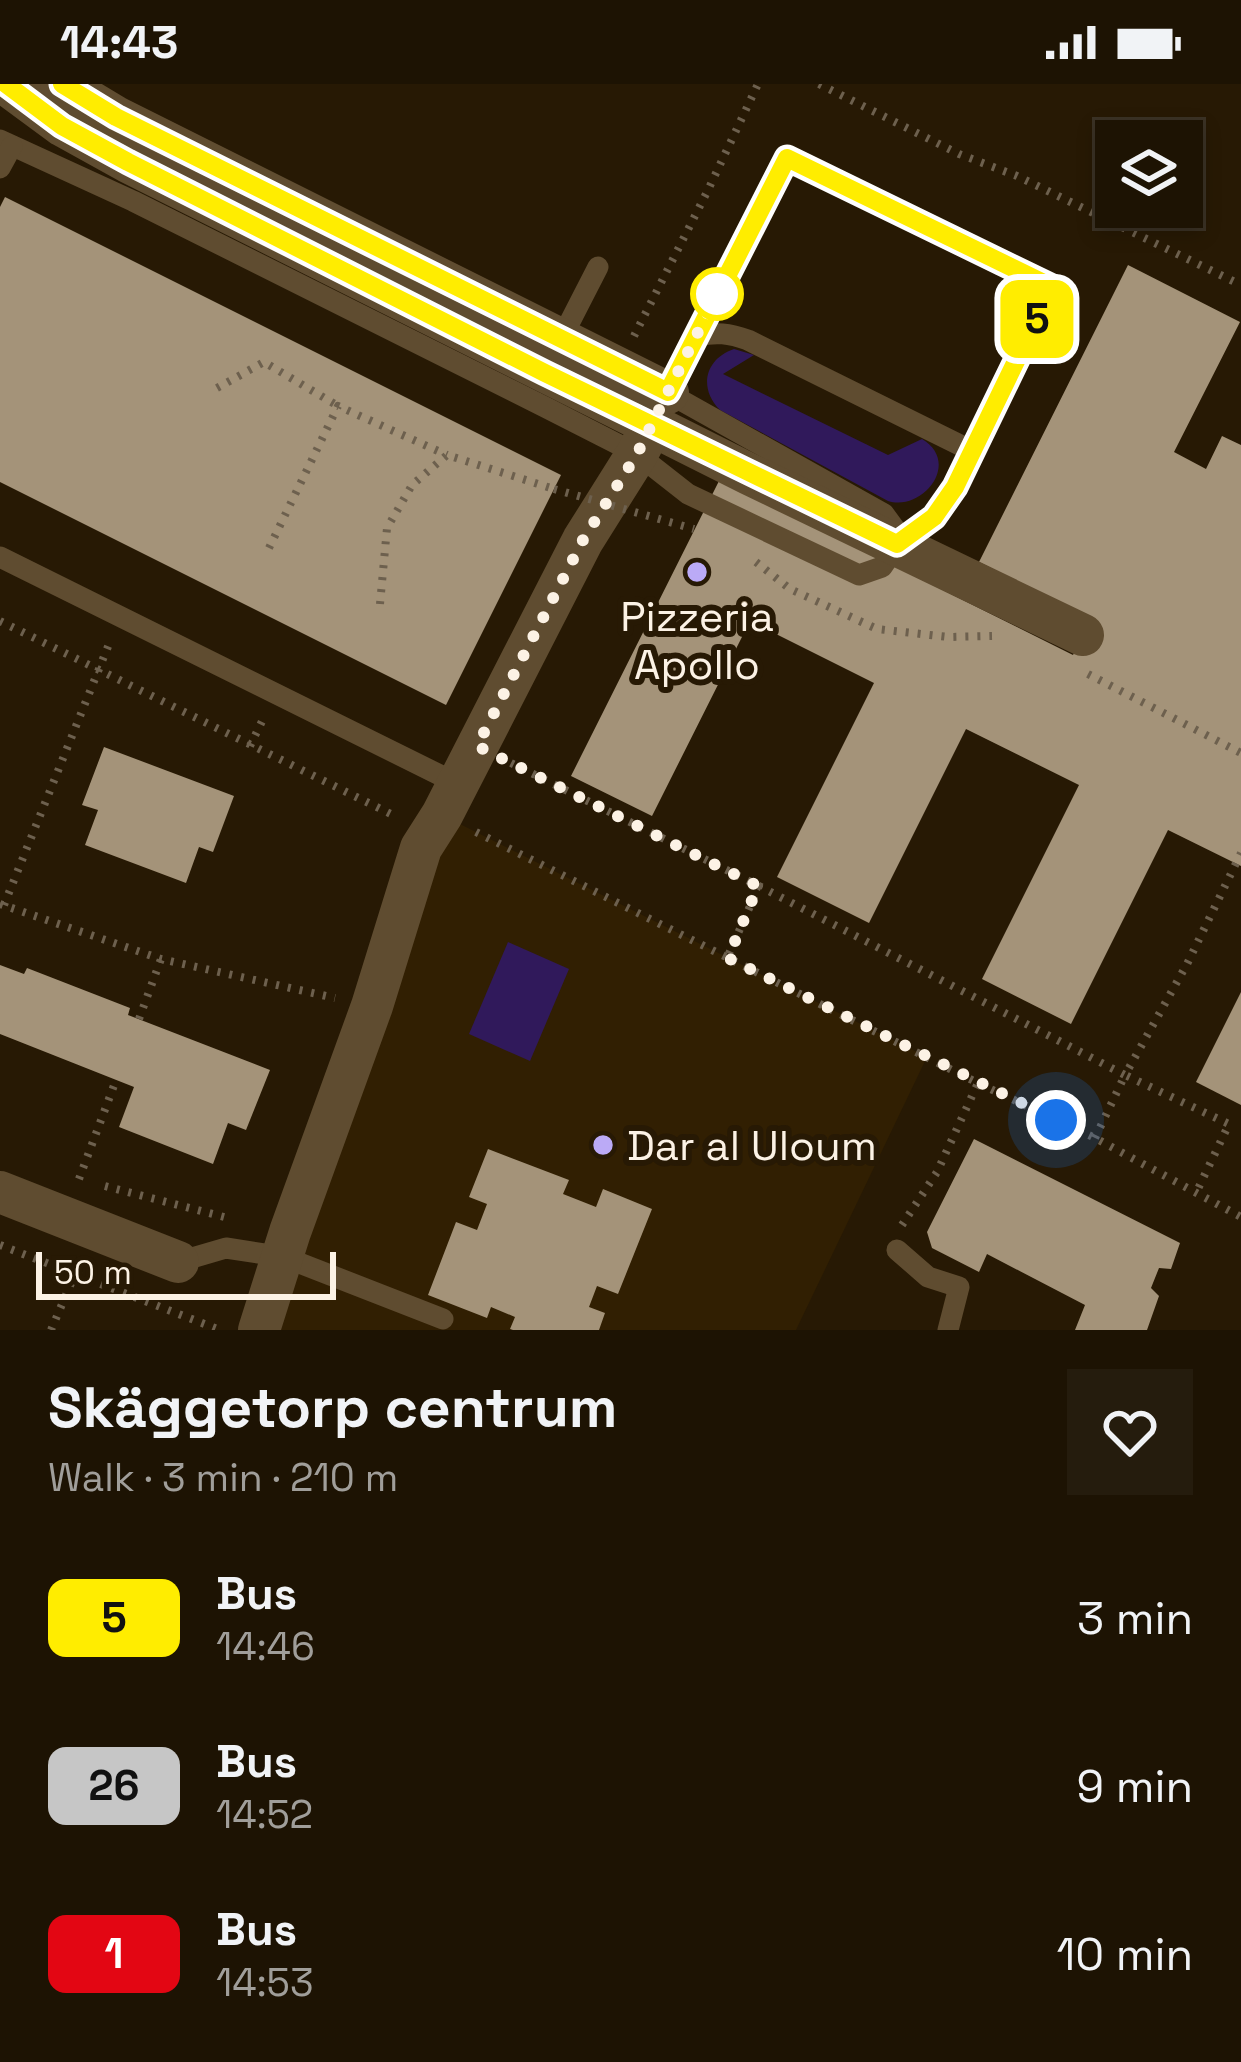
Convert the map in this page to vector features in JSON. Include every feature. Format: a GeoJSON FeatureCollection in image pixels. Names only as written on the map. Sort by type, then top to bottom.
{"type":"FeatureCollection","features":[{"type":"Feature","properties":{"kind":"street"},"geometry":{"type":"LineString","coordinates":[[5,84],[73,98],[116,117],[553,356],[652,424],[897,544],[1078,651]]}},
{"type":"Feature","properties":{"kind":"street"},"geometry":{"type":"LineString","coordinates":[[553,356],[617,368],[652,424]]}},
{"type":"Feature","properties":{"kind":"street"},"geometry":{"type":"LineString","coordinates":[[260,1330],[421,848],[583,540],[652,424]]}},
{"type":"Feature","properties":{"kind":"street"},"geometry":{"type":"LineString","coordinates":[[0,1192],[178,1262]]}},
{"type":"Feature","properties":{"kind":"lane"},"geometry":{"type":"LineString","coordinates":[[0,168],[6,143],[652,424],[787,158],[1052,287],[955,487],[934,517],[897,544]]}},
{"type":"Feature","properties":{"kind":"lane"},"geometry":{"type":"LineString","coordinates":[[553,356],[598,267]]}},
{"type":"Feature","properties":{"kind":"lane"},"geometry":{"type":"LineString","coordinates":[[697,336],[729,334],[748,340],[972,452]]}},
{"type":"Feature","properties":{"kind":"lane"},"geometry":{"type":"LineString","coordinates":[[0,556],[443,811]]}},
{"type":"Feature","properties":{"kind":"lane"},"geometry":{"type":"LineString","coordinates":[[178,1262],[226,1248],[284,1257],[443,1319]]}},
{"type":"Feature","properties":{"kind":"lane"},"geometry":{"type":"LineString","coordinates":[[897,1250],[928,1276],[959,1287],[948,1330]]}},
{"type":"Feature","properties":{"kind":"path"},"geometry":{"type":"LineString","coordinates":[[617,368],[758,84]]}},
{"type":"Feature","properties":{"kind":"path"},"geometry":{"type":"LineString","coordinates":[[819,84],[1241,285]]}},
{"type":"Feature","properties":{"kind":"path"},"geometry":{"type":"LineString","coordinates":[[217,388],[264,362],[338,406],[447,455],[694,530]]}},
{"type":"Feature","properties":{"kind":"path"},"geometry":{"type":"LineString","coordinates":[[269,548],[338,406]]}},
{"type":"Feature","properties":{"kind":"path"},"geometry":{"type":"LineString","coordinates":[[380,604],[387,528],[412,484],[447,455]]}},
{"type":"Feature","properties":{"kind":"path"},"geometry":{"type":"LineString","coordinates":[[752,560],[790,589],[877,629],[948,638],[1011,635]]}},
{"type":"Feature","properties":{"kind":"path"},"geometry":{"type":"LineString","coordinates":[[0,621],[98,668],[443,811],[1241,1216]]}},
{"type":"Feature","properties":{"kind":"path"},"geometry":{"type":"LineString","coordinates":[[1078,651],[1241,753]]}},
{"type":"Feature","properties":{"kind":"path"},"geometry":{"type":"LineString","coordinates":[[98,668],[2,904],[161,959],[372,1006]]}},
{"type":"Feature","properties":{"kind":"path"},"geometry":{"type":"LineString","coordinates":[[477,746],[1229,1124],[1196,1193]]}},
{"type":"Feature","properties":{"kind":"path"},"geometry":{"type":"LineString","coordinates":[[1095,1138],[1241,853]]}},
{"type":"Feature","properties":{"kind":"path"},"geometry":{"type":"LineString","coordinates":[[728,958],[758,886]]}},
{"type":"Feature","properties":{"kind":"path"},"geometry":{"type":"LineString","coordinates":[[139,1019],[161,959]]}},
{"type":"Feature","properties":{"kind":"path"},"geometry":{"type":"LineString","coordinates":[[59,1172],[79,1179],[116,1080]]}},
{"type":"Feature","properties":{"kind":"path"},"geometry":{"type":"LineString","coordinates":[[897,1250],[902,1223],[938,1172],[978,1083]]}},
{"type":"Feature","properties":{"kind":"path"},"geometry":{"type":"LineString","coordinates":[[100,1185],[227,1218]]}},
{"type":"Feature","properties":{"kind":"path"},"geometry":{"type":"LineString","coordinates":[[0,1245],[220,1330]]}},
{"type":"Feature","properties":{"kind":"path"},"geometry":{"type":"LineString","coordinates":[[51,1330],[75,1274]]}},
{"type":"Feature","properties":{"kind":"shaded area"},"geometry":{"type":"Polygon","coordinates":[[[734,349],[754,355],[723,374],[888,455],[922,439],[938,460],[933,483],[913,499],[888,501],[720,410],[709,393],[708,375],[716,360],[734,349]]]}},
{"type":"Feature","properties":{"kind":"shaded area","name":"Dar al Uloum"},"geometry":{"type":"Polygon","coordinates":[[[442,815],[927,1057],[796,1330],[259,1330],[442,815]]]}},
{"type":"Feature","properties":{"kind":"shaded area"},"geometry":{"type":"Polygon","coordinates":[[[508,942],[569,969],[530,1061],[469,1034],[508,942]]]}},
{"type":"Feature","properties":{"kind":"building"},"geometry":{"type":"Polygon","coordinates":[[[5,197],[561,475],[446,705],[0,482],[0,207],[5,197]]]}},
{"type":"Feature","properties":{"kind":"building"},"geometry":{"type":"Polygon","coordinates":[[[1128,265],[1240,322],[1174,452],[1206,469],[1222,436],[1241,445],[1241,866],[1168,830],[1071,1024],[982,979],[1079,785],[966,729],[869,923],[777,877],[874,683],[750,621],[652,816],[571,776],[720,479],[1073,655],[1091,618],[979,562],[1128,265]]]}},
{"type":"Feature","properties":{"kind":"building"},"geometry":{"type":"Polygon","coordinates":[[[104,747],[234,796],[213,852],[199,847],[186,883],[85,845],[98,810],[82,805],[104,747]]]}},
{"type":"Feature","properties":{"kind":"building"},"geometry":{"type":"Polygon","coordinates":[[[0,965],[24,974],[27,968],[130,1008],[128,1015],[270,1070],[246,1130],[228,1123],[213,1164],[119,1127],[134,1087],[0,1034],[0,965]]]}},
{"type":"Feature","properties":{"kind":"building"},"geometry":{"type":"Polygon","coordinates":[[[1241,992],[1241,1105],[1196,1082],[1241,992]]]}},
{"type":"Feature","properties":{"kind":"building"},"geometry":{"type":"Polygon","coordinates":[[[974,1139],[1180,1243],[1171,1269],[1159,1268],[1151,1288],[1159,1296],[1147,1330],[1075,1330],[1085,1305],[987,1254],[979,1272],[932,1248],[927,1232],[974,1139]]]}},
{"type":"Feature","properties":{"kind":"building"},"geometry":{"type":"Polygon","coordinates":[[[488,1149],[569,1180],[563,1194],[596,1207],[603,1189],[652,1209],[618,1294],[597,1286],[589,1307],[605,1313],[599,1330],[513,1330],[515,1317],[491,1307],[487,1318],[428,1295],[456,1222],[477,1230],[487,1204],[469,1197],[488,1149]]]}},
{"type":"Feature","properties":{"kind":"bus line","name":"5"},"geometry":{"type":"LineString","coordinates":[[6,84],[62,126],[128,162],[897,544],[934,517],[955,487],[1052,287],[787,158],[668,392],[116,117],[62,84]]}},
{"type":"Feature","properties":{"kind":"place","name":"Pizzeria Apollo"},"geometry":{"type":"Point","coordinates":[697,572]}},
{"type":"Feature","properties":{"kind":"place","name":"Dar al Uloum"},"geometry":{"type":"Point","coordinates":[603,1145]}},
{"type":"Feature","properties":{"kind":"route"},"geometry":{"type":"LineString","coordinates":[[717,294],[637,454],[583,540],[477,746],[758,886],[728,958],[1056,1120]]}}]}
